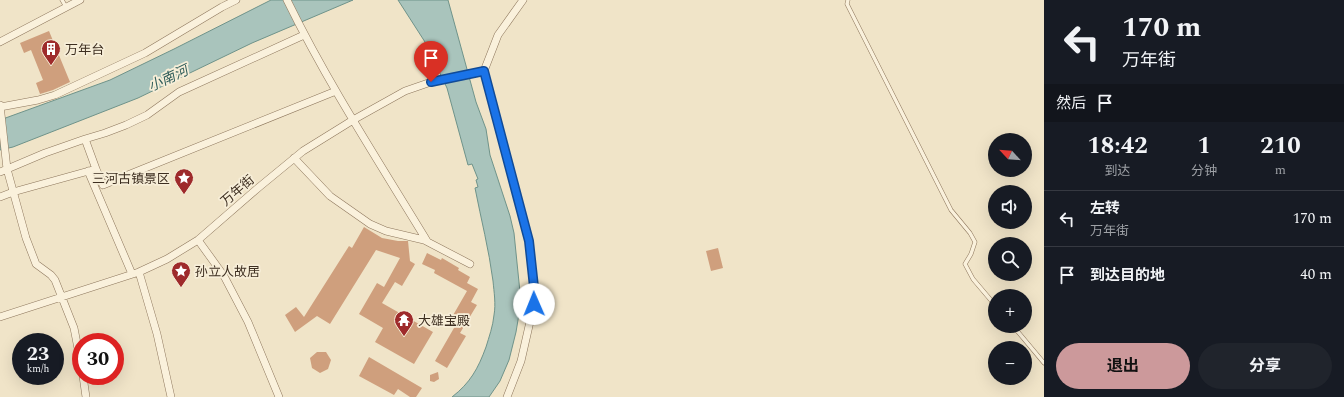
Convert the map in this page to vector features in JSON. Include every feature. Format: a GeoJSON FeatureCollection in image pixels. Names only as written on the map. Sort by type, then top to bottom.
{"type":"FeatureCollection","features":[{"type":"Feature","properties":{"kind":"street"},"geometry":{"type":"LineString","coordinates":[[0,42],[80,0]]}},
{"type":"Feature","properties":{"kind":"street"},"geometry":{"type":"LineString","coordinates":[[75,333],[53,277],[39,267],[34,260],[26,238],[7,169],[0,106],[38,100],[55,95],[145,53],[236,0]]}},
{"type":"Feature","properties":{"kind":"street"},"geometry":{"type":"LineString","coordinates":[[287,0],[303,33],[336,91],[427,241]]}},
{"type":"Feature","properties":{"kind":"street"},"geometry":{"type":"LineString","coordinates":[[507,397],[521,361],[534,304],[534,287],[529,241],[484,71],[498,34],[523,0]]}},
{"type":"Feature","properties":{"kind":"street"},"geometry":{"type":"LineString","coordinates":[[0,172],[45,153],[85,138],[105,134],[133,122],[147,115],[179,92],[303,33]]}},
{"type":"Feature","properties":{"kind":"street","name":"万年街"},"geometry":{"type":"LineString","coordinates":[[0,317],[136,273],[167,259],[198,240],[303,151],[353,120],[405,91],[431,82],[472,72],[484,71]]}},
{"type":"Feature","properties":{"kind":"street"},"geometry":{"type":"LineString","coordinates":[[85,138],[103,185],[336,91]]}},
{"type":"Feature","properties":{"kind":"street"},"geometry":{"type":"LineString","coordinates":[[294,158],[326,192],[370,224],[386,231],[427,241],[470,264]]}},
{"type":"Feature","properties":{"kind":"street"},"geometry":{"type":"LineString","coordinates":[[0,197],[96,169]]}},
{"type":"Feature","properties":{"kind":"street"},"geometry":{"type":"LineString","coordinates":[[88,171],[136,273],[157,334],[171,397]]}},
{"type":"Feature","properties":{"kind":"street"},"geometry":{"type":"LineString","coordinates":[[198,240],[224,276],[245,316],[279,397]]}},
{"type":"Feature","properties":{"kind":"street"},"geometry":{"type":"LineString","coordinates":[[84,385],[86,397]]}},
{"type":"Feature","properties":{"kind":"lane"},"geometry":{"type":"LineString","coordinates":[[62,0],[67,8]]}},
{"type":"Feature","properties":{"kind":"lane"},"geometry":{"type":"LineString","coordinates":[[848,0],[847,4],[951,210],[970,233],[975,242],[971,254],[965,264],[973,279],[988,297]]}},
{"type":"Feature","properties":{"kind":"lane"},"geometry":{"type":"LineString","coordinates":[[1019,333],[1044,363]]}},
{"type":"Feature","properties":{"kind":"water","name":"小南河"},"geometry":{"type":"Polygon","coordinates":[[[271,0],[353,0],[252,43],[138,98],[13,147],[0,150],[0,120],[110,80],[271,0]]]}},
{"type":"Feature","properties":{"kind":"water"},"geometry":{"type":"Polygon","coordinates":[[[398,0],[448,0],[476,102],[486,129],[490,155],[514,233],[521,302],[509,360],[500,381],[489,397],[452,397],[469,381],[480,362],[491,331],[495,311],[493,281],[475,188],[478,187],[476,180],[478,179],[472,164],[468,165],[447,88],[425,42],[398,0]]]}},
{"type":"Feature","properties":{"kind":"building","name":"万年台"},"geometry":{"type":"Polygon","coordinates":[[[49,31],[70,82],[40,94],[36,83],[43,80],[31,50],[24,53],[20,43],[49,31]]]}},
{"type":"Feature","properties":{"kind":"building"},"geometry":{"type":"Polygon","coordinates":[[[364,227],[382,238],[408,241],[410,261],[415,264],[402,286],[395,282],[382,303],[433,332],[414,364],[375,342],[383,328],[359,314],[377,283],[384,287],[400,258],[376,250],[330,324],[317,316],[295,332],[285,315],[296,307],[304,317],[349,246],[352,248],[364,227]]]}},
{"type":"Feature","properties":{"kind":"building"},"geometry":{"type":"Polygon","coordinates":[[[718,248],[723,268],[711,271],[706,251],[718,248]]]}},
{"type":"Feature","properties":{"kind":"building"},"geometry":{"type":"Polygon","coordinates":[[[427,253],[441,260],[442,258],[459,268],[458,270],[470,277],[467,283],[478,289],[471,302],[477,305],[460,333],[466,336],[447,368],[435,361],[458,321],[452,317],[467,291],[434,273],[435,270],[422,264],[427,253]]]}},
{"type":"Feature","properties":{"kind":"building"},"geometry":{"type":"Polygon","coordinates":[[[317,352],[326,352],[331,360],[328,369],[320,373],[312,368],[310,358],[317,352]]]}},
{"type":"Feature","properties":{"kind":"building"},"geometry":{"type":"Polygon","coordinates":[[[369,357],[422,388],[416,397],[410,397],[398,389],[394,395],[359,376],[369,357]]]}},
{"type":"Feature","properties":{"kind":"building"},"geometry":{"type":"Polygon","coordinates":[[[438,372],[439,379],[434,382],[430,381],[430,375],[438,372]]]}},
{"type":"Feature","properties":{"kind":"place","name":"万年台"},"geometry":{"type":"Point","coordinates":[51,66]}},
{"type":"Feature","properties":{"kind":"place","name":"三河古镇景区"},"geometry":{"type":"Point","coordinates":[184,195]}},
{"type":"Feature","properties":{"kind":"place","name":"孙立人故居"},"geometry":{"type":"Point","coordinates":[181,288]}},
{"type":"Feature","properties":{"kind":"place","name":"大雄宝殿"},"geometry":{"type":"Point","coordinates":[404,337]}},
{"type":"Feature","properties":{"kind":"route"},"geometry":{"type":"LineString","coordinates":[[431,82],[472,72],[484,71],[529,241],[534,287],[534,304]]}}]}
